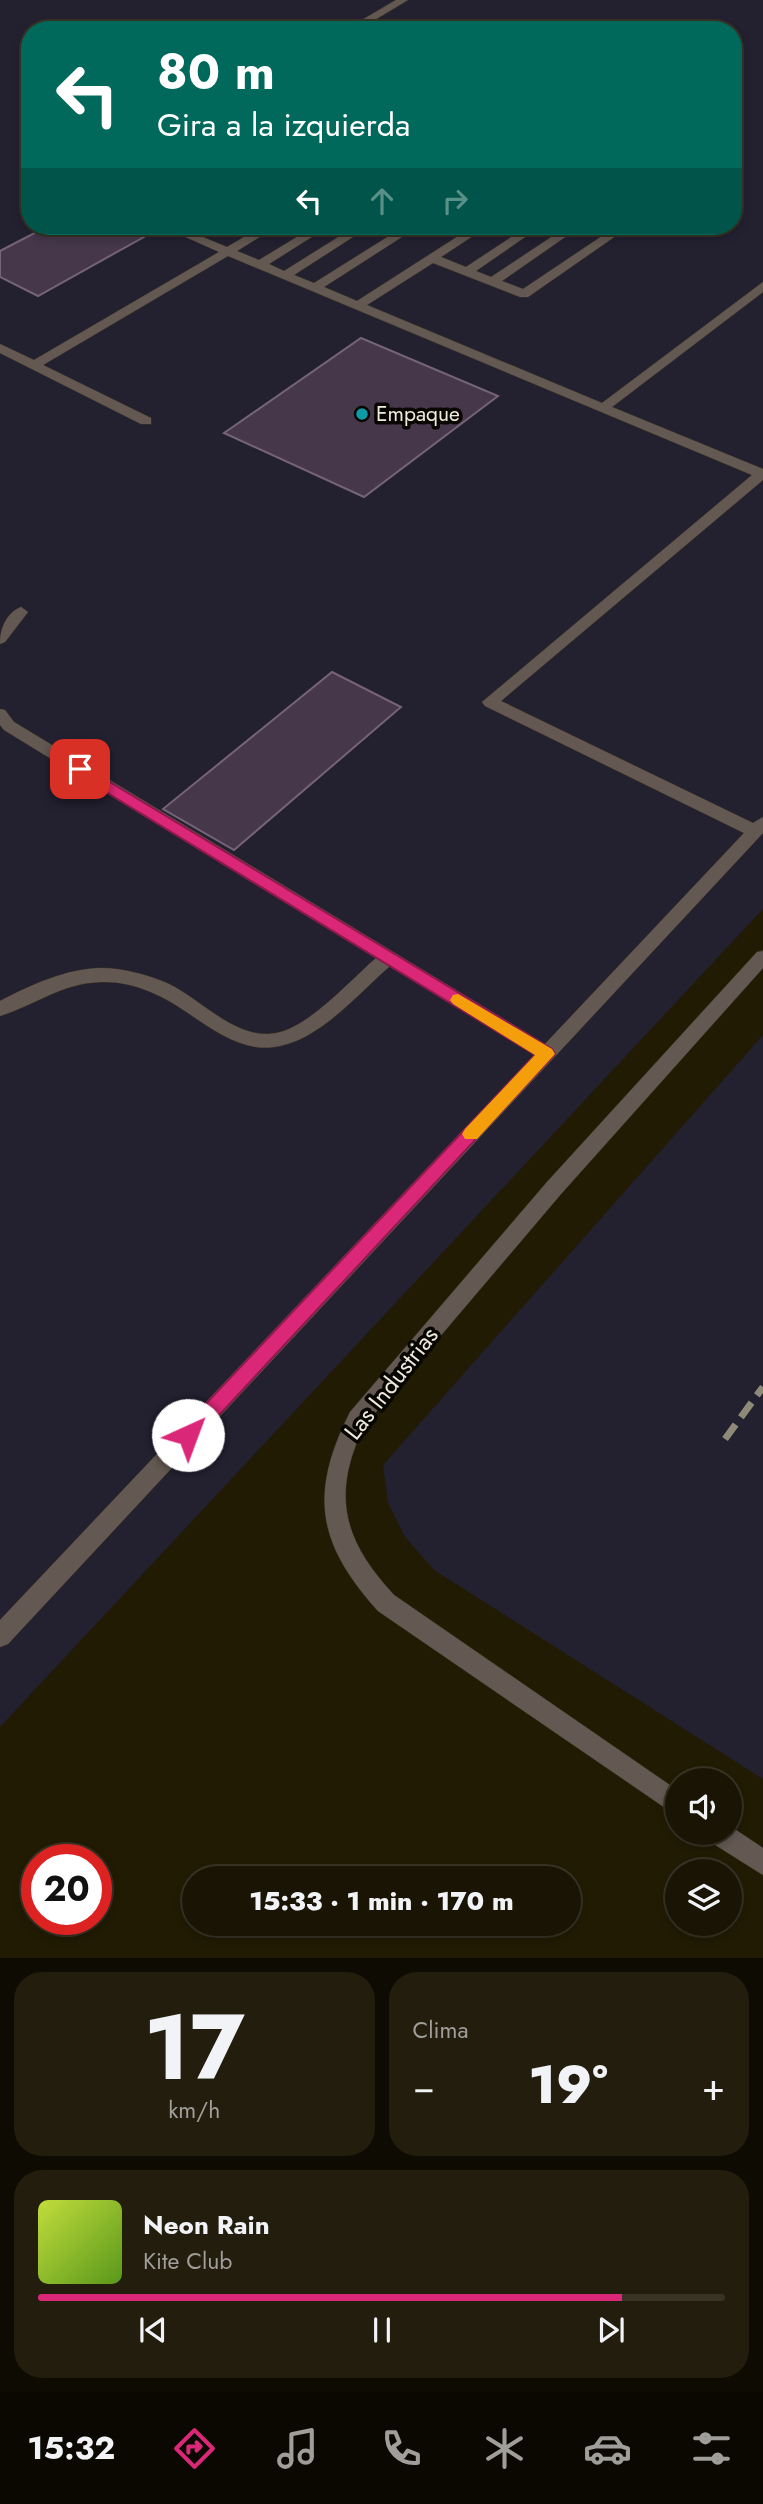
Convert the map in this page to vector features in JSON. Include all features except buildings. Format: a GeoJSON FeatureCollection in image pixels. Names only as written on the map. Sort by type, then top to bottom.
{"type":"FeatureCollection","features":[{"type":"Feature","properties":{"kind":"street"},"geometry":{"type":"LineString","coordinates":[[366,21],[403,0]]}},
{"type":"Feature","properties":{"kind":"street"},"geometry":{"type":"LineString","coordinates":[[0,1636],[759,827],[490,702],[762,474],[189,235]]}},
{"type":"Feature","properties":{"kind":"street"},"geometry":{"type":"LineString","coordinates":[[34,365],[256,235]]}},
{"type":"Feature","properties":{"kind":"street"},"geometry":{"type":"LineString","coordinates":[[260,265],[308,235]]}},
{"type":"Feature","properties":{"kind":"street"},"geometry":{"type":"LineString","coordinates":[[285,275],[349,235]]}},
{"type":"Feature","properties":{"kind":"street"},"geometry":{"type":"LineString","coordinates":[[315,288],[399,235]]}},
{"type":"Feature","properties":{"kind":"street"},"geometry":{"type":"LineString","coordinates":[[359,305],[468,235]]}},
{"type":"Feature","properties":{"kind":"street"},"geometry":{"type":"LineString","coordinates":[[467,272],[522,235]]}},
{"type":"Feature","properties":{"kind":"street"},"geometry":{"type":"LineString","coordinates":[[492,282],[562,235]]}},
{"type":"Feature","properties":{"kind":"street"},"geometry":{"type":"LineString","coordinates":[[432,258],[524,294],[612,235]]}},
{"type":"Feature","properties":{"kind":"street"},"geometry":{"type":"LineString","coordinates":[[603,408],[763,286]]}},
{"type":"Feature","properties":{"kind":"street"},"geometry":{"type":"LineString","coordinates":[[0,348],[146,421]]}},
{"type":"Feature","properties":{"kind":"street"},"geometry":{"type":"LineString","coordinates":[[0,639],[21,612]]}},
{"type":"Feature","properties":{"kind":"street"},"geometry":{"type":"LineString","coordinates":[[0,714],[9,726],[547,1054]]}},
{"type":"Feature","properties":{"kind":"street"},"geometry":{"type":"LineString","coordinates":[[0,1009],[69,978],[102,975],[125,978],[164,990],[240,1037],[264,1042],[289,1037],[389,957]]}},
{"type":"Feature","properties":{"kind":"street","name":"Las Industrias"},"geometry":{"type":"LineString","coordinates":[[665,1796],[386,1603],[348,1556],[338,1529],[333,1500],[334,1471],[343,1444],[357,1419],[554,1188],[763,957]]}},
{"type":"Feature","properties":{"kind":"street"},"geometry":{"type":"LineString","coordinates":[[737,1845],[763,1863]]}},
{"type":"Feature","properties":{"kind":"shaded area"},"geometry":{"type":"Polygon","coordinates":[[[0,0],[763,0],[763,909],[0,1727],[0,0]]]}},
{"type":"Feature","properties":{"kind":"shaded area"},"geometry":{"type":"Polygon","coordinates":[[[763,1035],[763,1779],[434,1570],[405,1537],[388,1503],[383,1465],[763,1035]]]}},
{"type":"Feature","properties":{"kind":"railway"},"geometry":{"type":"LineString","coordinates":[[725,1439],[763,1387]]}},
{"type":"Feature","properties":{"kind":"slow traffic"},"geometry":{"type":"LineString","coordinates":[[458,1000],[547,1054],[471,1134]]}},
{"type":"Feature","properties":{"kind":"place","name":"Empaque"},"geometry":{"type":"Point","coordinates":[362,414]}},
{"type":"Feature","properties":{"kind":"route"},"geometry":{"type":"LineString","coordinates":[[80,769],[547,1054],[188,1435]]}}]}
